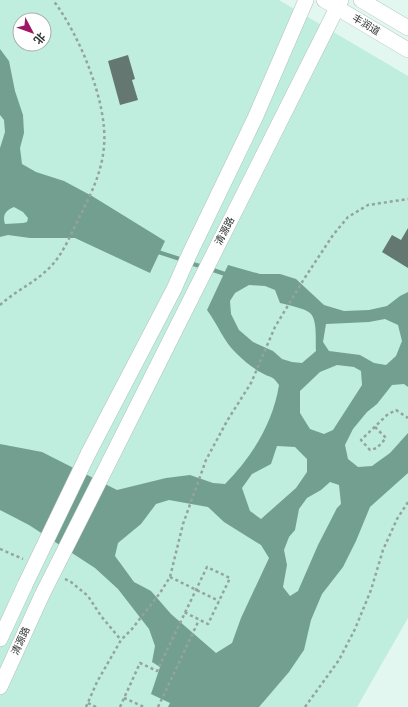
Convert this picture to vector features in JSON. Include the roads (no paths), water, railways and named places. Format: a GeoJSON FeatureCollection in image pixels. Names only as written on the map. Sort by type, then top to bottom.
{"type":"FeatureCollection","features":[{"type":"Feature","properties":{"kind":"street","name":"清源路"},"geometry":{"type":"LineString","coordinates":[[0,639],[88,454],[174,289],[189,254],[255,118],[306,0]]}},
{"type":"Feature","properties":{"kind":"street","name":"丰润道"},"geometry":{"type":"LineString","coordinates":[[324,0],[339,4],[408,50]]}},
{"type":"Feature","properties":{"kind":"street","name":"丰润道"},"geometry":{"type":"LineString","coordinates":[[361,0],[408,28]]}},
{"type":"Feature","properties":{"kind":"street","name":"清源路"},"geometry":{"type":"LineString","coordinates":[[0,686],[42,595],[108,462],[192,299],[339,4]]}},
{"type":"Feature","properties":{"kind":"waterway"},"geometry":{"type":"LineString","coordinates":[[155,251],[183,260]]}},
{"type":"Feature","properties":{"kind":"waterway"},"geometry":{"type":"LineString","coordinates":[[189,263],[204,267]]}},
{"type":"Feature","properties":{"kind":"waterway"},"geometry":{"type":"LineString","coordinates":[[210,269],[228,275]]}}]}
